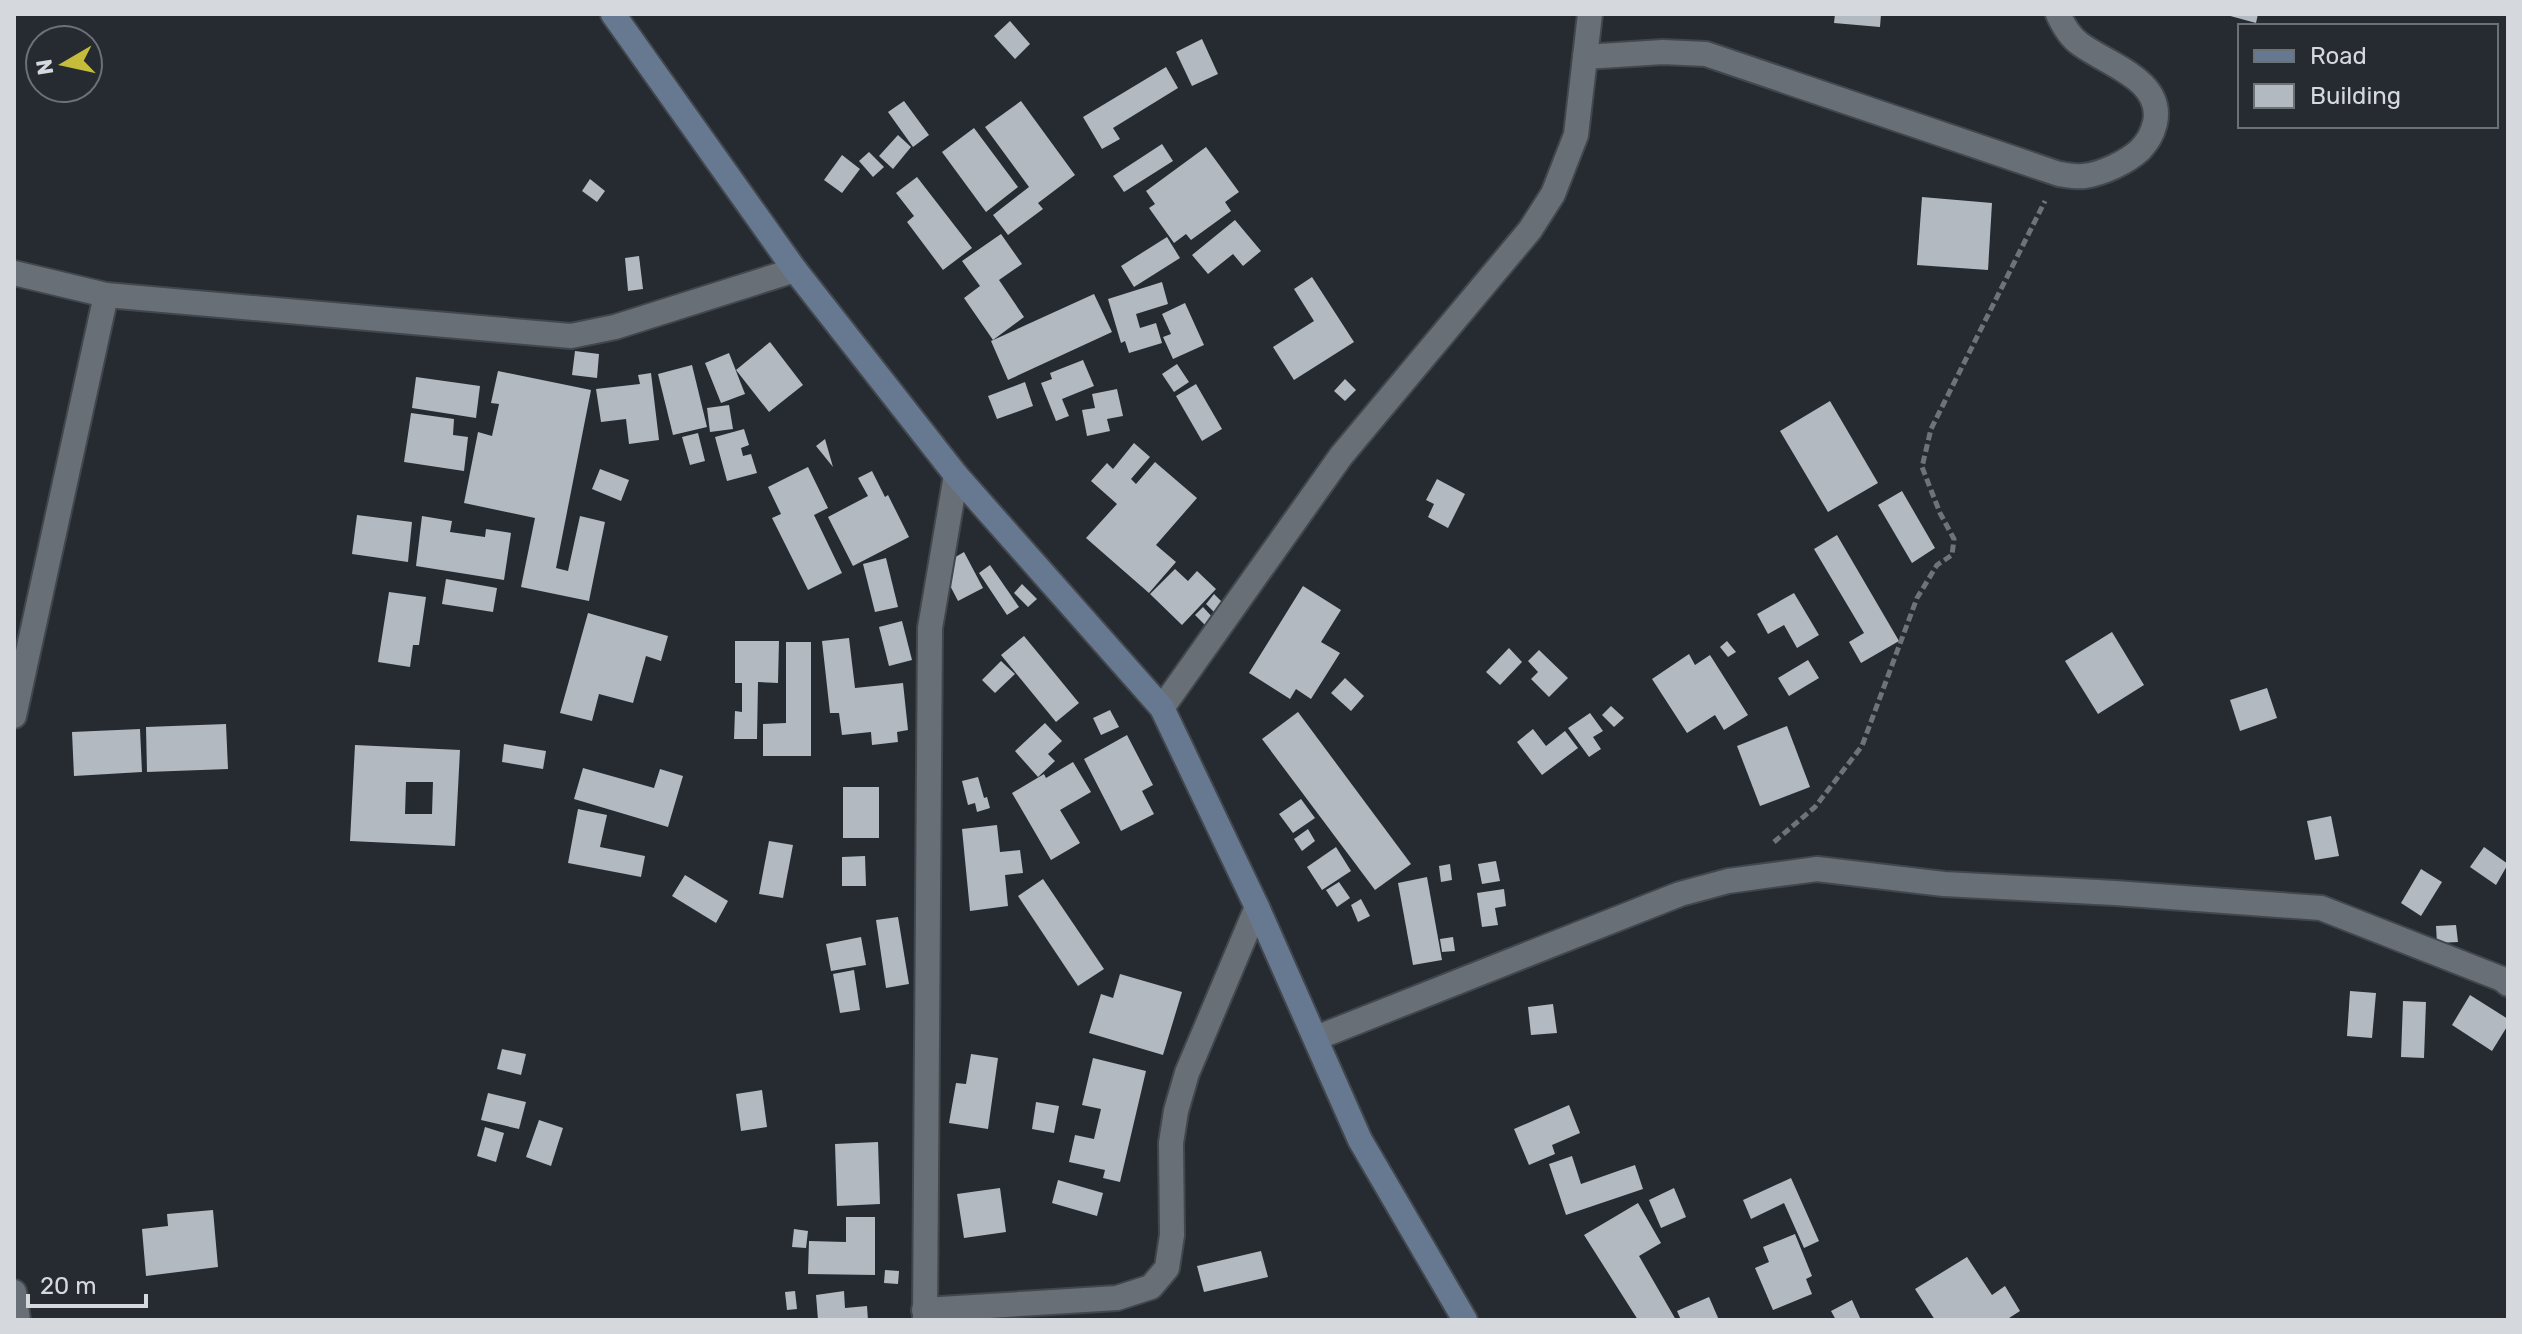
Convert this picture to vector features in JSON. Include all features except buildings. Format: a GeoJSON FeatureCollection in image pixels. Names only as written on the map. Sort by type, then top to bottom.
{"type":"FeatureCollection","features":[{"type":"Feature","properties":{"kind":"main road"},"geometry":{"type":"LineString","coordinates":[[613,14],[795,270],[956,475],[1162,708],[1257,907],[1360,1140],[1465,1320]]}},
{"type":"Feature","properties":{"kind":"street"},"geometry":{"type":"LineString","coordinates":[[1162,708],[1341,456],[1530,230],[1553,194],[1576,135],[1590,14]]}},
{"type":"Feature","properties":{"kind":"street"},"geometry":{"type":"LineString","coordinates":[[1585,57],[1663,52],[1706,54],[2059,174],[2085,176],[2124,161],[2137,152],[2152,136],[2158,111],[2151,93],[2139,80],[2078,43],[2058,14]]}},
{"type":"Feature","properties":{"kind":"street"},"geometry":{"type":"LineString","coordinates":[[14,273],[106,295],[571,336],[615,327],[795,270]]}},
{"type":"Feature","properties":{"kind":"street"},"geometry":{"type":"LineString","coordinates":[[14,716],[106,295]]}},
{"type":"Feature","properties":{"kind":"street"},"geometry":{"type":"LineString","coordinates":[[956,475],[930,628],[924,1315],[1117,1298],[1151,1287],[1167,1268],[1172,1235],[1171,1143],[1176,1111],[1187,1073],[1257,907]]}},
{"type":"Feature","properties":{"kind":"street"},"geometry":{"type":"LineString","coordinates":[[1316,1038],[1680,894],[1728,881],[1817,869],[1944,884],[2321,908],[2508,984]]}},
{"type":"Feature","properties":{"kind":"street"},"geometry":{"type":"LineString","coordinates":[[14,1292],[18,1320]]}},
{"type":"Feature","properties":{"kind":"path"},"geometry":{"type":"LineString","coordinates":[[1771,844],[1815,807],[1862,746],[1917,598],[1937,565],[1952,555],[1954,539],[1922,467],[1931,429],[2059,174]]}}]}
